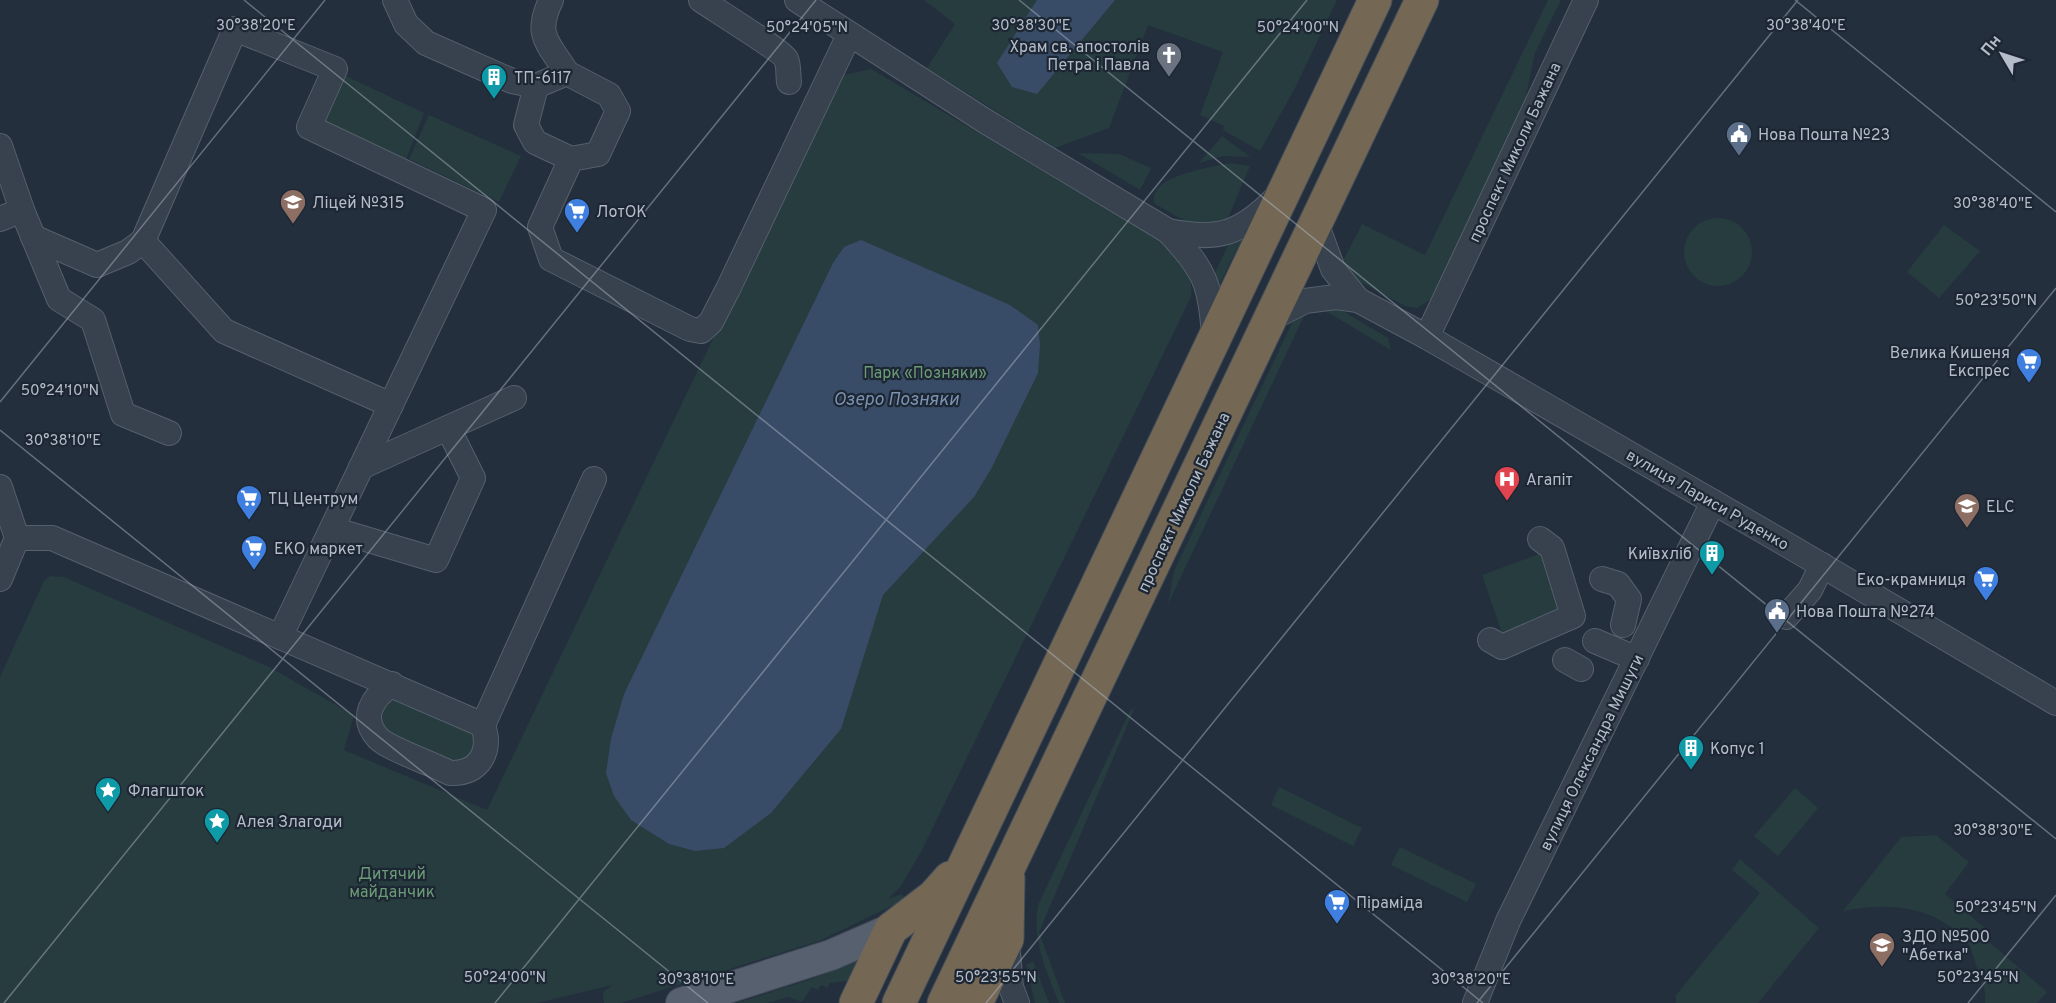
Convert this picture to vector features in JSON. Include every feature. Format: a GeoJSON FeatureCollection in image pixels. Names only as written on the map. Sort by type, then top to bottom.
{"type":"FeatureCollection","features":[{"type":"Feature","properties":{"kind":"highway"},"geometry":{"type":"LineString","coordinates":[[899,1003],[1375,0]]}},
{"type":"Feature","properties":{"kind":"highway","name":"проспект Миколи Бажана"},"geometry":{"type":"LineString","coordinates":[[944,1003],[1422,0]]}},
{"type":"Feature","properties":{"kind":"highway"},"geometry":{"type":"LineString","coordinates":[[856,1003],[891,929],[934,896],[970,854]]}},
{"type":"Feature","properties":{"kind":"highway"},"geometry":{"type":"LineString","coordinates":[[976,1003],[1007,939],[1008,867]]}},
{"type":"Feature","properties":{"kind":"main road"},"geometry":{"type":"LineString","coordinates":[[681,1003],[831,955],[891,929]]}},
{"type":"Feature","properties":{"kind":"street"},"geometry":{"type":"LineString","coordinates":[[395,0],[406,24],[426,43],[512,81],[536,86],[567,73]]}},
{"type":"Feature","properties":{"kind":"street"},"geometry":{"type":"LineString","coordinates":[[536,86],[526,126],[535,142],[571,159],[598,154],[618,111],[609,94],[567,73],[542,31],[542,19],[551,0]]}},
{"type":"Feature","properties":{"kind":"street"},"geometry":{"type":"LineString","coordinates":[[701,0],[744,31],[778,49],[786,58],[789,82]]}},
{"type":"Feature","properties":{"kind":"street"},"geometry":{"type":"LineString","coordinates":[[797,0],[849,35],[1168,231],[1195,261],[1206,281],[1212,301],[1214,342]]}},
{"type":"Feature","properties":{"kind":"street","name":"проспект Миколи Бажана"},"geometry":{"type":"LineString","coordinates":[[1427,338],[1586,0]]}},
{"type":"Feature","properties":{"kind":"street"},"geometry":{"type":"LineString","coordinates":[[0,146],[11,215],[33,237],[97,265],[128,252],[143,241],[235,29],[335,69],[309,127],[484,210],[280,637]]}},
{"type":"Feature","properties":{"kind":"street"},"geometry":{"type":"LineString","coordinates":[[571,159],[540,227],[551,259],[690,329],[701,331],[711,322],[724,297],[849,35]]}},
{"type":"Feature","properties":{"kind":"street"},"geometry":{"type":"LineString","coordinates":[[1168,231],[1193,236],[1228,234],[1248,223],[1282,192]]}},
{"type":"Feature","properties":{"kind":"street","name":"вулиця Лариси Руденко"},"geometry":{"type":"LineString","coordinates":[[1316,223],[1333,269],[1358,300]]}},
{"type":"Feature","properties":{"kind":"street"},"geometry":{"type":"LineString","coordinates":[[33,237],[58,299],[93,320],[123,414],[169,433]]}},
{"type":"Feature","properties":{"kind":"street"},"geometry":{"type":"LineString","coordinates":[[143,241],[224,331],[391,405]]}},
{"type":"Feature","properties":{"kind":"street","name":"вулиця Лариси Руденко"},"geometry":{"type":"LineString","coordinates":[[1270,319],[1305,301],[1336,297],[1358,300],[1713,502],[2056,703]]}},
{"type":"Feature","properties":{"kind":"street"},"geometry":{"type":"LineString","coordinates":[[362,467],[514,398]]}},
{"type":"Feature","properties":{"kind":"street"},"geometry":{"type":"LineString","coordinates":[[332,528],[436,560],[473,478],[448,428]]}},
{"type":"Feature","properties":{"kind":"street"},"geometry":{"type":"LineString","coordinates":[[392,684],[377,694],[370,708],[371,727],[379,740],[450,772],[462,773],[478,766],[486,751],[487,737],[483,725],[594,479]]}},
{"type":"Feature","properties":{"kind":"street"},"geometry":{"type":"LineString","coordinates":[[0,487],[17,538],[0,579]]}},
{"type":"Feature","properties":{"kind":"street","name":"вулиця Олександра Мишуги"},"geometry":{"type":"LineString","coordinates":[[1475,1003],[1512,911],[1713,502]]}},
{"type":"Feature","properties":{"kind":"street"},"geometry":{"type":"LineString","coordinates":[[17,538],[52,538],[483,725]]}},
{"type":"Feature","properties":{"kind":"street"},"geometry":{"type":"LineString","coordinates":[[1490,640],[1502,646],[1573,616],[1552,548],[1540,539]]}},
{"type":"Feature","properties":{"kind":"street"},"geometry":{"type":"LineString","coordinates":[[1786,617],[1810,590],[1822,565]]}},
{"type":"Feature","properties":{"kind":"street"},"geometry":{"type":"LineString","coordinates":[[1602,579],[1618,584],[1629,599],[1615,621],[1649,635]]}},
{"type":"Feature","properties":{"kind":"street"},"geometry":{"type":"LineString","coordinates":[[1595,641],[1637,659]]}},
{"type":"Feature","properties":{"kind":"street"},"geometry":{"type":"LineString","coordinates":[[1007,939],[1011,987],[1017,1003]]}},
{"type":"Feature","properties":{"kind":"green space"},"geometry":{"type":"Polygon","coordinates":[[[924,0],[1337,0],[1296,86],[1260,151],[1223,130],[1224,126],[1200,115],[1223,52],[1148,25],[1109,128],[1055,148],[927,68],[955,24],[924,0]]]}},
{"type":"Feature","properties":{"kind":"green space"},"geometry":{"type":"Polygon","coordinates":[[[1548,0],[1561,0],[1535,53],[1523,110],[1433,298],[1417,308],[1405,306],[1348,275],[1343,261],[1362,224],[1425,255],[1548,0]]]}},
{"type":"Feature","properties":{"kind":"green space","name":"Парк «Позняки»"},"geometry":{"type":"Polygon","coordinates":[[[871,69],[1164,243],[1176,254],[1189,273],[1191,281],[1191,297],[921,852],[901,886],[888,899],[902,894],[904,900],[819,941],[621,1003],[604,1003],[603,992],[612,985],[537,1003],[0,1003],[0,677],[44,581],[50,576],[64,577],[269,667],[354,715],[344,750],[487,810],[837,80],[844,75],[871,69]]]}},
{"type":"Feature","properties":{"kind":"green space"},"geometry":{"type":"Polygon","coordinates":[[[344,75],[424,113],[405,162],[325,122],[344,75]]]}},
{"type":"Feature","properties":{"kind":"green space"},"geometry":{"type":"Polygon","coordinates":[[[429,115],[521,156],[499,202],[409,159],[429,115]]]}},
{"type":"Feature","properties":{"kind":"green space"},"geometry":{"type":"Polygon","coordinates":[[[1222,136],[1250,157],[1223,156],[1199,163],[1222,136]]]}},
{"type":"Feature","properties":{"kind":"green space"},"geometry":{"type":"Polygon","coordinates":[[[1078,153],[1119,154],[1151,168],[1140,190],[1078,153]]]}},
{"type":"Feature","properties":{"kind":"green space"},"geometry":{"type":"Polygon","coordinates":[[[1229,163],[1250,166],[1228,218],[1220,224],[1211,226],[1191,223],[1155,204],[1155,194],[1160,186],[1169,180],[1229,163]]]}},
{"type":"Feature","properties":{"kind":"green space"},"geometry":{"type":"Polygon","coordinates":[[[1718,218],[1731,220],[1742,228],[1750,239],[1752,252],[1750,265],[1742,276],[1731,284],[1718,286],[1705,284],[1694,276],[1686,265],[1684,252],[1686,239],[1694,228],[1705,220],[1718,218]]]}},
{"type":"Feature","properties":{"kind":"green space"},"geometry":{"type":"Polygon","coordinates":[[[1944,225],[1980,251],[1939,298],[1907,272],[1944,225]]]}},
{"type":"Feature","properties":{"kind":"green space"},"geometry":{"type":"Polygon","coordinates":[[[1246,231],[1215,293],[1212,279],[1231,239],[1246,231]]]}},
{"type":"Feature","properties":{"kind":"green space"},"geometry":{"type":"Polygon","coordinates":[[[1331,304],[1388,338],[1391,350],[1322,309],[1331,304]]]}},
{"type":"Feature","properties":{"kind":"green space"},"geometry":{"type":"Polygon","coordinates":[[[1306,312],[1168,604],[1174,571],[1292,323],[1297,316],[1306,312]]]}},
{"type":"Feature","properties":{"kind":"green space"},"geometry":{"type":"Polygon","coordinates":[[[1544,552],[1564,610],[1502,633],[1482,575],[1544,552]]]}},
{"type":"Feature","properties":{"kind":"green space"},"geometry":{"type":"Polygon","coordinates":[[[403,694],[479,737],[477,753],[452,765],[389,735],[381,727],[376,706],[403,694]]]}},
{"type":"Feature","properties":{"kind":"green space"},"geometry":{"type":"Polygon","coordinates":[[[1135,707],[1039,932],[1065,1003],[1059,1003],[1045,967],[1039,943],[1038,905],[1130,711],[1135,707]]]}},
{"type":"Feature","properties":{"kind":"green space"},"geometry":{"type":"Polygon","coordinates":[[[1279,787],[1362,828],[1353,846],[1271,805],[1279,787]]]}},
{"type":"Feature","properties":{"kind":"green space"},"geometry":{"type":"Polygon","coordinates":[[[1795,788],[1818,808],[1778,856],[1754,836],[1795,788]]]}},
{"type":"Feature","properties":{"kind":"green space"},"geometry":{"type":"Polygon","coordinates":[[[1936,835],[1969,862],[1945,894],[1986,929],[1981,935],[2047,992],[2037,1003],[1985,1003],[1983,985],[1969,945],[1940,920],[1910,909],[1894,907],[1843,911],[1901,837],[1936,835]]]}},
{"type":"Feature","properties":{"kind":"green space"},"geometry":{"type":"Polygon","coordinates":[[[1400,847],[1476,884],[1467,902],[1391,865],[1400,847]]]}},
{"type":"Feature","properties":{"kind":"green space"},"geometry":{"type":"Polygon","coordinates":[[[1740,859],[1819,928],[1758,1003],[1676,1003],[1676,995],[1760,893],[1732,870],[1740,859]]]}},
{"type":"Feature","properties":{"kind":"green space"},"geometry":{"type":"Polygon","coordinates":[[[868,957],[855,980],[830,983],[827,988],[821,985],[818,990],[812,987],[802,1002],[789,997],[767,1003],[737,1003],[809,980],[868,957]]]}},
{"type":"Feature","properties":{"kind":"green space"},"geometry":{"type":"Polygon","coordinates":[[[1033,961],[1049,1003],[1035,1003],[1026,965],[1033,961]]]}},
{"type":"Feature","properties":{"kind":"water"},"geometry":{"type":"Polygon","coordinates":[[[1037,0],[1115,0],[1037,94],[1012,87],[997,63],[1037,0]]]}},
{"type":"Feature","properties":{"kind":"water","name":"Озеро Позняки"},"geometry":{"type":"Polygon","coordinates":[[[861,240],[1010,305],[1038,325],[1040,345],[1038,373],[991,469],[974,497],[883,595],[841,729],[771,813],[724,848],[695,851],[669,844],[631,820],[614,796],[606,773],[611,739],[624,694],[833,263],[844,247],[861,240]]]}},
{"type":"Feature","properties":{"kind":"place","name":"Храм св. апостолів Петра і Павла"},"geometry":{"type":"Point","coordinates":[1169,78]}},
{"type":"Feature","properties":{"kind":"place","name":"ТП-6117"},"geometry":{"type":"Point","coordinates":[494,100]}},
{"type":"Feature","properties":{"kind":"place","name":"Нова Пошта №23"},"geometry":{"type":"Point","coordinates":[1739,157]}},
{"type":"Feature","properties":{"kind":"place","name":"Ліцей №315"},"geometry":{"type":"Point","coordinates":[293,225]}},
{"type":"Feature","properties":{"kind":"place","name":"ЛотОК"},"geometry":{"type":"Point","coordinates":[577,234]}},
{"type":"Feature","properties":{"kind":"place","name":"Велика Кишеня Експрес"},"geometry":{"type":"Point","coordinates":[2029,384]}},
{"type":"Feature","properties":{"kind":"place","name":"Агапіт"},"geometry":{"type":"Point","coordinates":[1507,502]}},
{"type":"Feature","properties":{"kind":"place","name":"ТЦ Центрум"},"geometry":{"type":"Point","coordinates":[249,521]}},
{"type":"Feature","properties":{"kind":"place","name":"ELC"},"geometry":{"type":"Point","coordinates":[1967,529]}},
{"type":"Feature","properties":{"kind":"place","name":"ЕКО маркет"},"geometry":{"type":"Point","coordinates":[254,571]}},
{"type":"Feature","properties":{"kind":"place","name":"Київхліб"},"geometry":{"type":"Point","coordinates":[1712,576]}},
{"type":"Feature","properties":{"kind":"place","name":"Еко-крамниця"},"geometry":{"type":"Point","coordinates":[1986,602]}},
{"type":"Feature","properties":{"kind":"place","name":"Нова Пошта №274"},"geometry":{"type":"Point","coordinates":[1777,634]}},
{"type":"Feature","properties":{"kind":"place","name":"Копус 1"},"geometry":{"type":"Point","coordinates":[1691,771]}},
{"type":"Feature","properties":{"kind":"place","name":"Флагшток"},"geometry":{"type":"Point","coordinates":[108,813]}},
{"type":"Feature","properties":{"kind":"place","name":"Алея Злагоди"},"geometry":{"type":"Point","coordinates":[217,844]}},
{"type":"Feature","properties":{"kind":"place","name":"Піраміда"},"geometry":{"type":"Point","coordinates":[1337,925]}},
{"type":"Feature","properties":{"kind":"place","name":"ЗДО №500 \"Абетка\""},"geometry":{"type":"Point","coordinates":[1882,968]}},
{"type":"Feature","properties":{"kind":"park label","name":"Дитячий майданчик"},"geometry":{"type":"Point","coordinates":[392,882]}}]}
